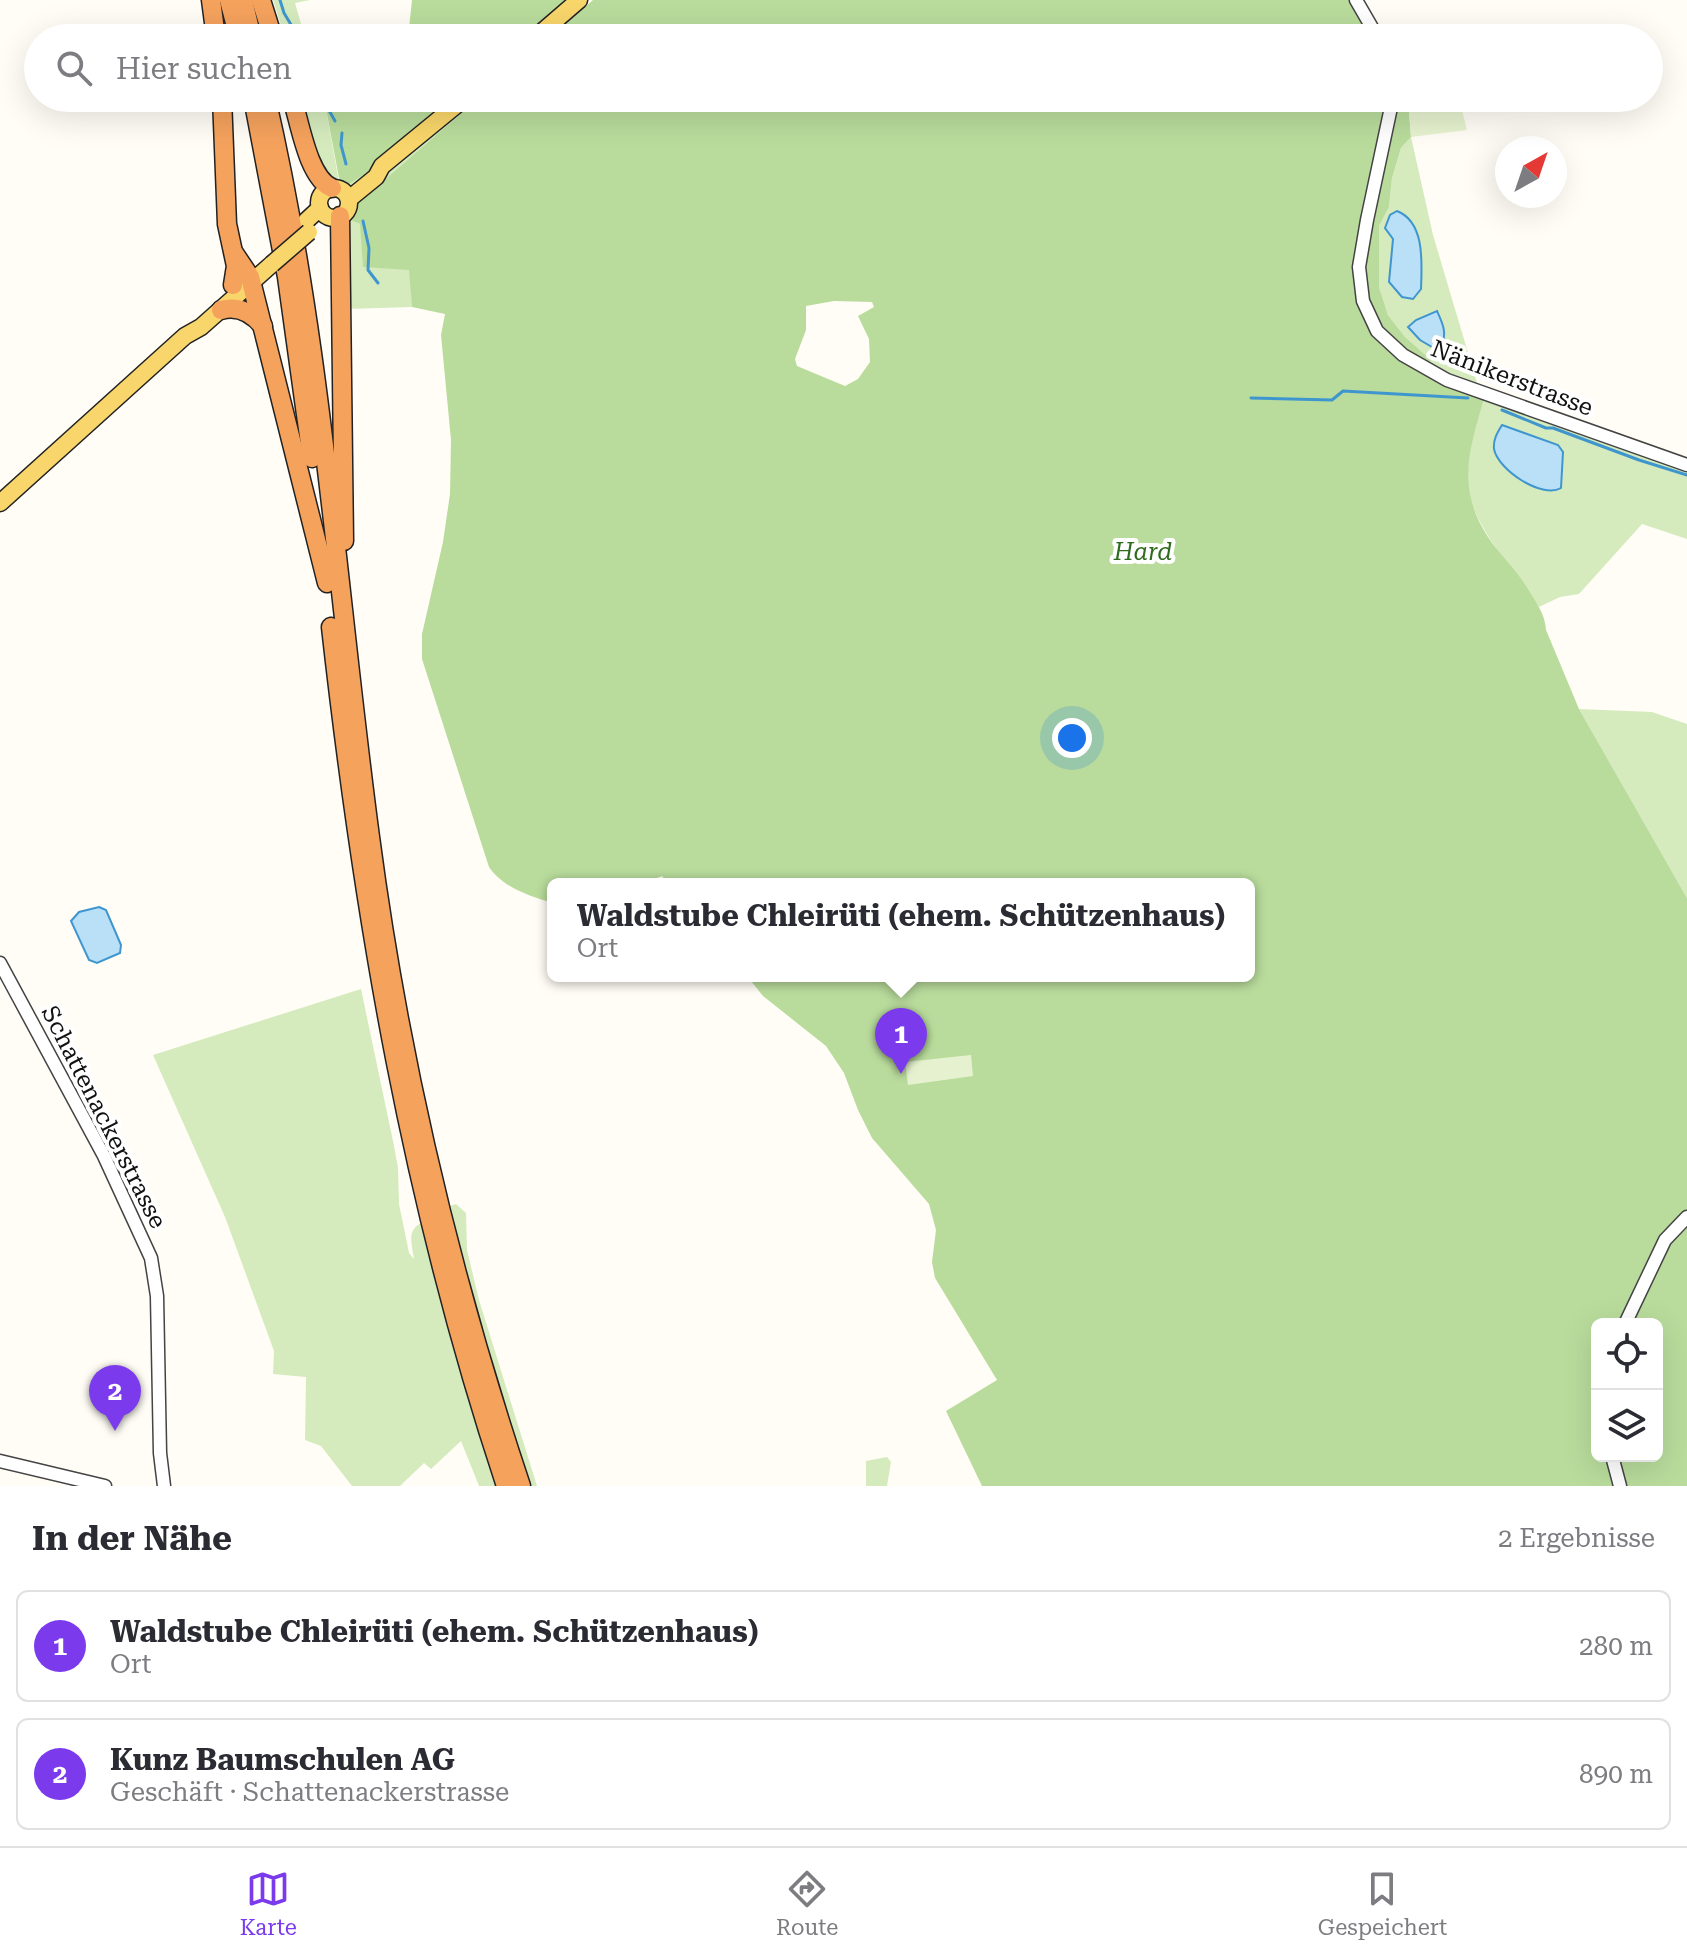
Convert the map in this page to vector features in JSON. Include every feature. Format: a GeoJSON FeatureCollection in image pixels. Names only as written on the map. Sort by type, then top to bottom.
{"type":"FeatureCollection","features":[{"type":"Feature","properties":{"kind":"highway"},"geometry":{"type":"LineString","coordinates":[[211,0],[214,24]]}},
{"type":"Feature","properties":{"kind":"highway"},"geometry":{"type":"LineString","coordinates":[[229,0],[235,24]]}},
{"type":"Feature","properties":{"kind":"highway"},"geometry":{"type":"LineString","coordinates":[[243,0],[249,24]]}},
{"type":"Feature","properties":{"kind":"highway"},"geometry":{"type":"LineString","coordinates":[[261,0],[269,24]]}},
{"type":"Feature","properties":{"kind":"highway"},"geometry":{"type":"LineString","coordinates":[[223,112],[227,224],[234,253],[263,326],[327,583]]}},
{"type":"Feature","properties":{"kind":"highway"},"geometry":{"type":"LineString","coordinates":[[256,112],[287,277],[368,914],[403,1108],[449,1298],[506,1486]]}},
{"type":"Feature","properties":{"kind":"highway"},"geometry":{"type":"LineString","coordinates":[[269,112],[302,285],[379,904],[414,1100],[463,1300],[521,1486]]}},
{"type":"Feature","properties":{"kind":"highway"},"geometry":{"type":"LineString","coordinates":[[296,112],[314,172],[322,183],[341,192]]}},
{"type":"Feature","properties":{"kind":"highway"},"geometry":{"type":"LineString","coordinates":[[330,214],[343,623]]}},
{"type":"Feature","properties":{"kind":"highway"},"geometry":{"type":"LineString","coordinates":[[221,310],[233,308],[244,311],[263,326]]}},
{"type":"Feature","properties":{"kind":"main road"},"geometry":{"type":"LineString","coordinates":[[551,24],[579,0]]}},
{"type":"Feature","properties":{"kind":"main road"},"geometry":{"type":"LineString","coordinates":[[330,214],[321,195],[341,192],[376,177],[382,166],[448,112]]}},
{"type":"Feature","properties":{"kind":"main road"},"geometry":{"type":"LineString","coordinates":[[185,336],[195,321],[307,226],[349,207],[341,192]]}},
{"type":"Feature","properties":{"kind":"main road"},"geometry":{"type":"LineString","coordinates":[[0,503],[185,336],[221,310],[244,280]]}},
{"type":"Feature","properties":{"kind":"street"},"geometry":{"type":"LineString","coordinates":[[1356,0],[1370,24]]}},
{"type":"Feature","properties":{"kind":"street","name":"Nänikerstrasse"},"geometry":{"type":"LineString","coordinates":[[1390,112],[1359,267],[1363,301],[1377,331],[1403,355],[1447,380],[1687,465]]}},
{"type":"Feature","properties":{"kind":"street","name":"Schattenackerstrasse"},"geometry":{"type":"LineString","coordinates":[[0,963],[104,1156],[151,1258],[157,1296],[160,1453],[164,1486]]}},
{"type":"Feature","properties":{"kind":"street"},"geometry":{"type":"LineString","coordinates":[[1628,1318],[1665,1240],[1687,1217]]}},
{"type":"Feature","properties":{"kind":"street"},"geometry":{"type":"LineString","coordinates":[[0,1461],[105,1486]]}},
{"type":"Feature","properties":{"kind":"street"},"geometry":{"type":"LineString","coordinates":[[1614,1462],[1620,1486]]}},
{"type":"Feature","properties":{"kind":"green space"},"geometry":{"type":"Polygon","coordinates":[[[273,0],[310,0],[295,3],[301,24],[281,24],[273,0]]]}},
{"type":"Feature","properties":{"kind":"green space"},"geometry":{"type":"Polygon","coordinates":[[[412,0],[579,0],[551,24],[409,24],[412,0]]]}},
{"type":"Feature","properties":{"kind":"green space"},"geometry":{"type":"Polygon","coordinates":[[[593,0],[1356,0],[1370,24],[565,24],[593,0]]]}},
{"type":"Feature","properties":{"kind":"green space"},"geometry":{"type":"Polygon","coordinates":[[[307,112],[326,112],[340,188],[322,166],[307,112]]]}},
{"type":"Feature","properties":{"kind":"green space"},"geometry":{"type":"Polygon","coordinates":[[[327,112],[447,112],[371,170],[341,189],[327,112]]]}},
{"type":"Feature","properties":{"kind":"green space"},"geometry":{"type":"Polygon","coordinates":[[[446,112],[463,112],[356,205],[350,203],[340,188],[446,112]]]}},
{"type":"Feature","properties":{"kind":"green space","name":"Hard"},"geometry":{"type":"Polygon","coordinates":[[[463,112],[1409,112],[1411,137],[1401,148],[1392,178],[1389,207],[1379,226],[1379,287],[1388,315],[1405,337],[1429,358],[1435,375],[1485,395],[1468,467],[1472,501],[1478,518],[1488,537],[1522,579],[1539,607],[1579,709],[1687,898],[1687,1486],[982,1486],[946,1411],[997,1380],[935,1278],[932,1262],[936,1230],[929,1204],[872,1138],[844,1073],[826,1046],[763,996],[752,982],[1255,982],[1255,878],[547,878],[547,901],[509,886],[489,867],[422,659],[422,634],[443,542],[450,494],[451,440],[441,335],[445,314],[412,307],[409,270],[363,267],[360,224],[348,219],[360,201],[463,112]],[[834,301],[806,306],[806,330],[795,359],[797,366],[845,386],[858,379],[870,362],[869,339],[858,316],[874,307],[872,302],[834,301]]]}},
{"type":"Feature","properties":{"kind":"green space"},"geometry":{"type":"Polygon","coordinates":[[[1409,112],[1462,112],[1467,130],[1411,137],[1409,112]]]}},
{"type":"Feature","properties":{"kind":"green space"},"geometry":{"type":"Polygon","coordinates":[[[1411,137],[1433,235],[1480,393],[1435,375],[1429,358],[1405,337],[1388,315],[1379,287],[1379,226],[1389,207],[1392,178],[1401,148],[1411,137]]]}},
{"type":"Feature","properties":{"kind":"green space"},"geometry":{"type":"Polygon","coordinates":[[[348,218],[360,224],[410,270],[412,307],[346,309],[348,218]]]}},
{"type":"Feature","properties":{"kind":"green space"},"geometry":{"type":"Polygon","coordinates":[[[1485,395],[1687,465],[1687,539],[1642,524],[1579,594],[1560,597],[1539,607],[1488,536],[1470,498],[1468,454],[1485,395]]]}},
{"type":"Feature","properties":{"kind":"green space"},"geometry":{"type":"Polygon","coordinates":[[[1579,709],[1652,712],[1687,724],[1687,898],[1579,709]]]}},
{"type":"Feature","properties":{"kind":"green space"},"geometry":{"type":"Polygon","coordinates":[[[361,989],[398,1168],[399,1204],[409,1253],[414,1259],[412,1233],[422,1223],[441,1297],[499,1486],[479,1486],[461,1441],[431,1469],[424,1463],[400,1486],[352,1486],[321,1446],[305,1440],[306,1377],[273,1374],[274,1351],[225,1217],[153,1055],[361,989]]]}},
{"type":"Feature","properties":{"kind":"green space"},"geometry":{"type":"Polygon","coordinates":[[[971,1055],[973,1076],[908,1085],[905,1062],[971,1055]]]}},
{"type":"Feature","properties":{"kind":"green space"},"geometry":{"type":"Polygon","coordinates":[[[456,1204],[466,1213],[467,1250],[479,1300],[537,1486],[529,1486],[504,1410],[448,1210],[456,1204]]]}},
{"type":"Feature","properties":{"kind":"green space"},"geometry":{"type":"Polygon","coordinates":[[[887,1457],[891,1462],[887,1486],[866,1486],[866,1461],[887,1457]]]}},
{"type":"Feature","properties":{"kind":"water"},"geometry":{"type":"Polygon","coordinates":[[[1397,211],[1413,224],[1420,244],[1421,289],[1413,299],[1402,297],[1389,282],[1393,239],[1385,228],[1390,215],[1397,211]]]}},
{"type":"Feature","properties":{"kind":"water"},"geometry":{"type":"Polygon","coordinates":[[[1437,311],[1444,337],[1441,345],[1432,347],[1408,327],[1437,311]]]}},
{"type":"Feature","properties":{"kind":"water"},"geometry":{"type":"Polygon","coordinates":[[[1502,425],[1558,445],[1563,452],[1561,488],[1543,490],[1503,466],[1494,449],[1502,425]]]}},
{"type":"Feature","properties":{"kind":"water"},"geometry":{"type":"Polygon","coordinates":[[[99,907],[106,910],[121,945],[120,953],[97,963],[89,960],[71,921],[79,912],[99,907]]]}},
{"type":"Feature","properties":{"kind":"waterway"},"geometry":{"type":"LineString","coordinates":[[280,0],[291,24]]}},
{"type":"Feature","properties":{"kind":"waterway"},"geometry":{"type":"LineString","coordinates":[[330,112],[335,121]]}},
{"type":"Feature","properties":{"kind":"waterway"},"geometry":{"type":"LineString","coordinates":[[342,133],[341,145],[346,164]]}},
{"type":"Feature","properties":{"kind":"waterway"},"geometry":{"type":"LineString","coordinates":[[363,221],[369,248],[368,270],[378,283]]}},
{"type":"Feature","properties":{"kind":"waterway"},"geometry":{"type":"LineString","coordinates":[[1251,398],[1332,400],[1343,391],[1468,398]]}},
{"type":"Feature","properties":{"kind":"waterway"},"geometry":{"type":"LineString","coordinates":[[1502,410],[1687,475]]}},
{"type":"Feature","properties":{"kind":"place","name":"Waldstube Chleirüti (ehem. Schützenhaus)"},"geometry":{"type":"Point","coordinates":[901,1074]}},
{"type":"Feature","properties":{"kind":"place","name":"Kunz Baumschulen AG"},"geometry":{"type":"Point","coordinates":[115,1431]}}]}
